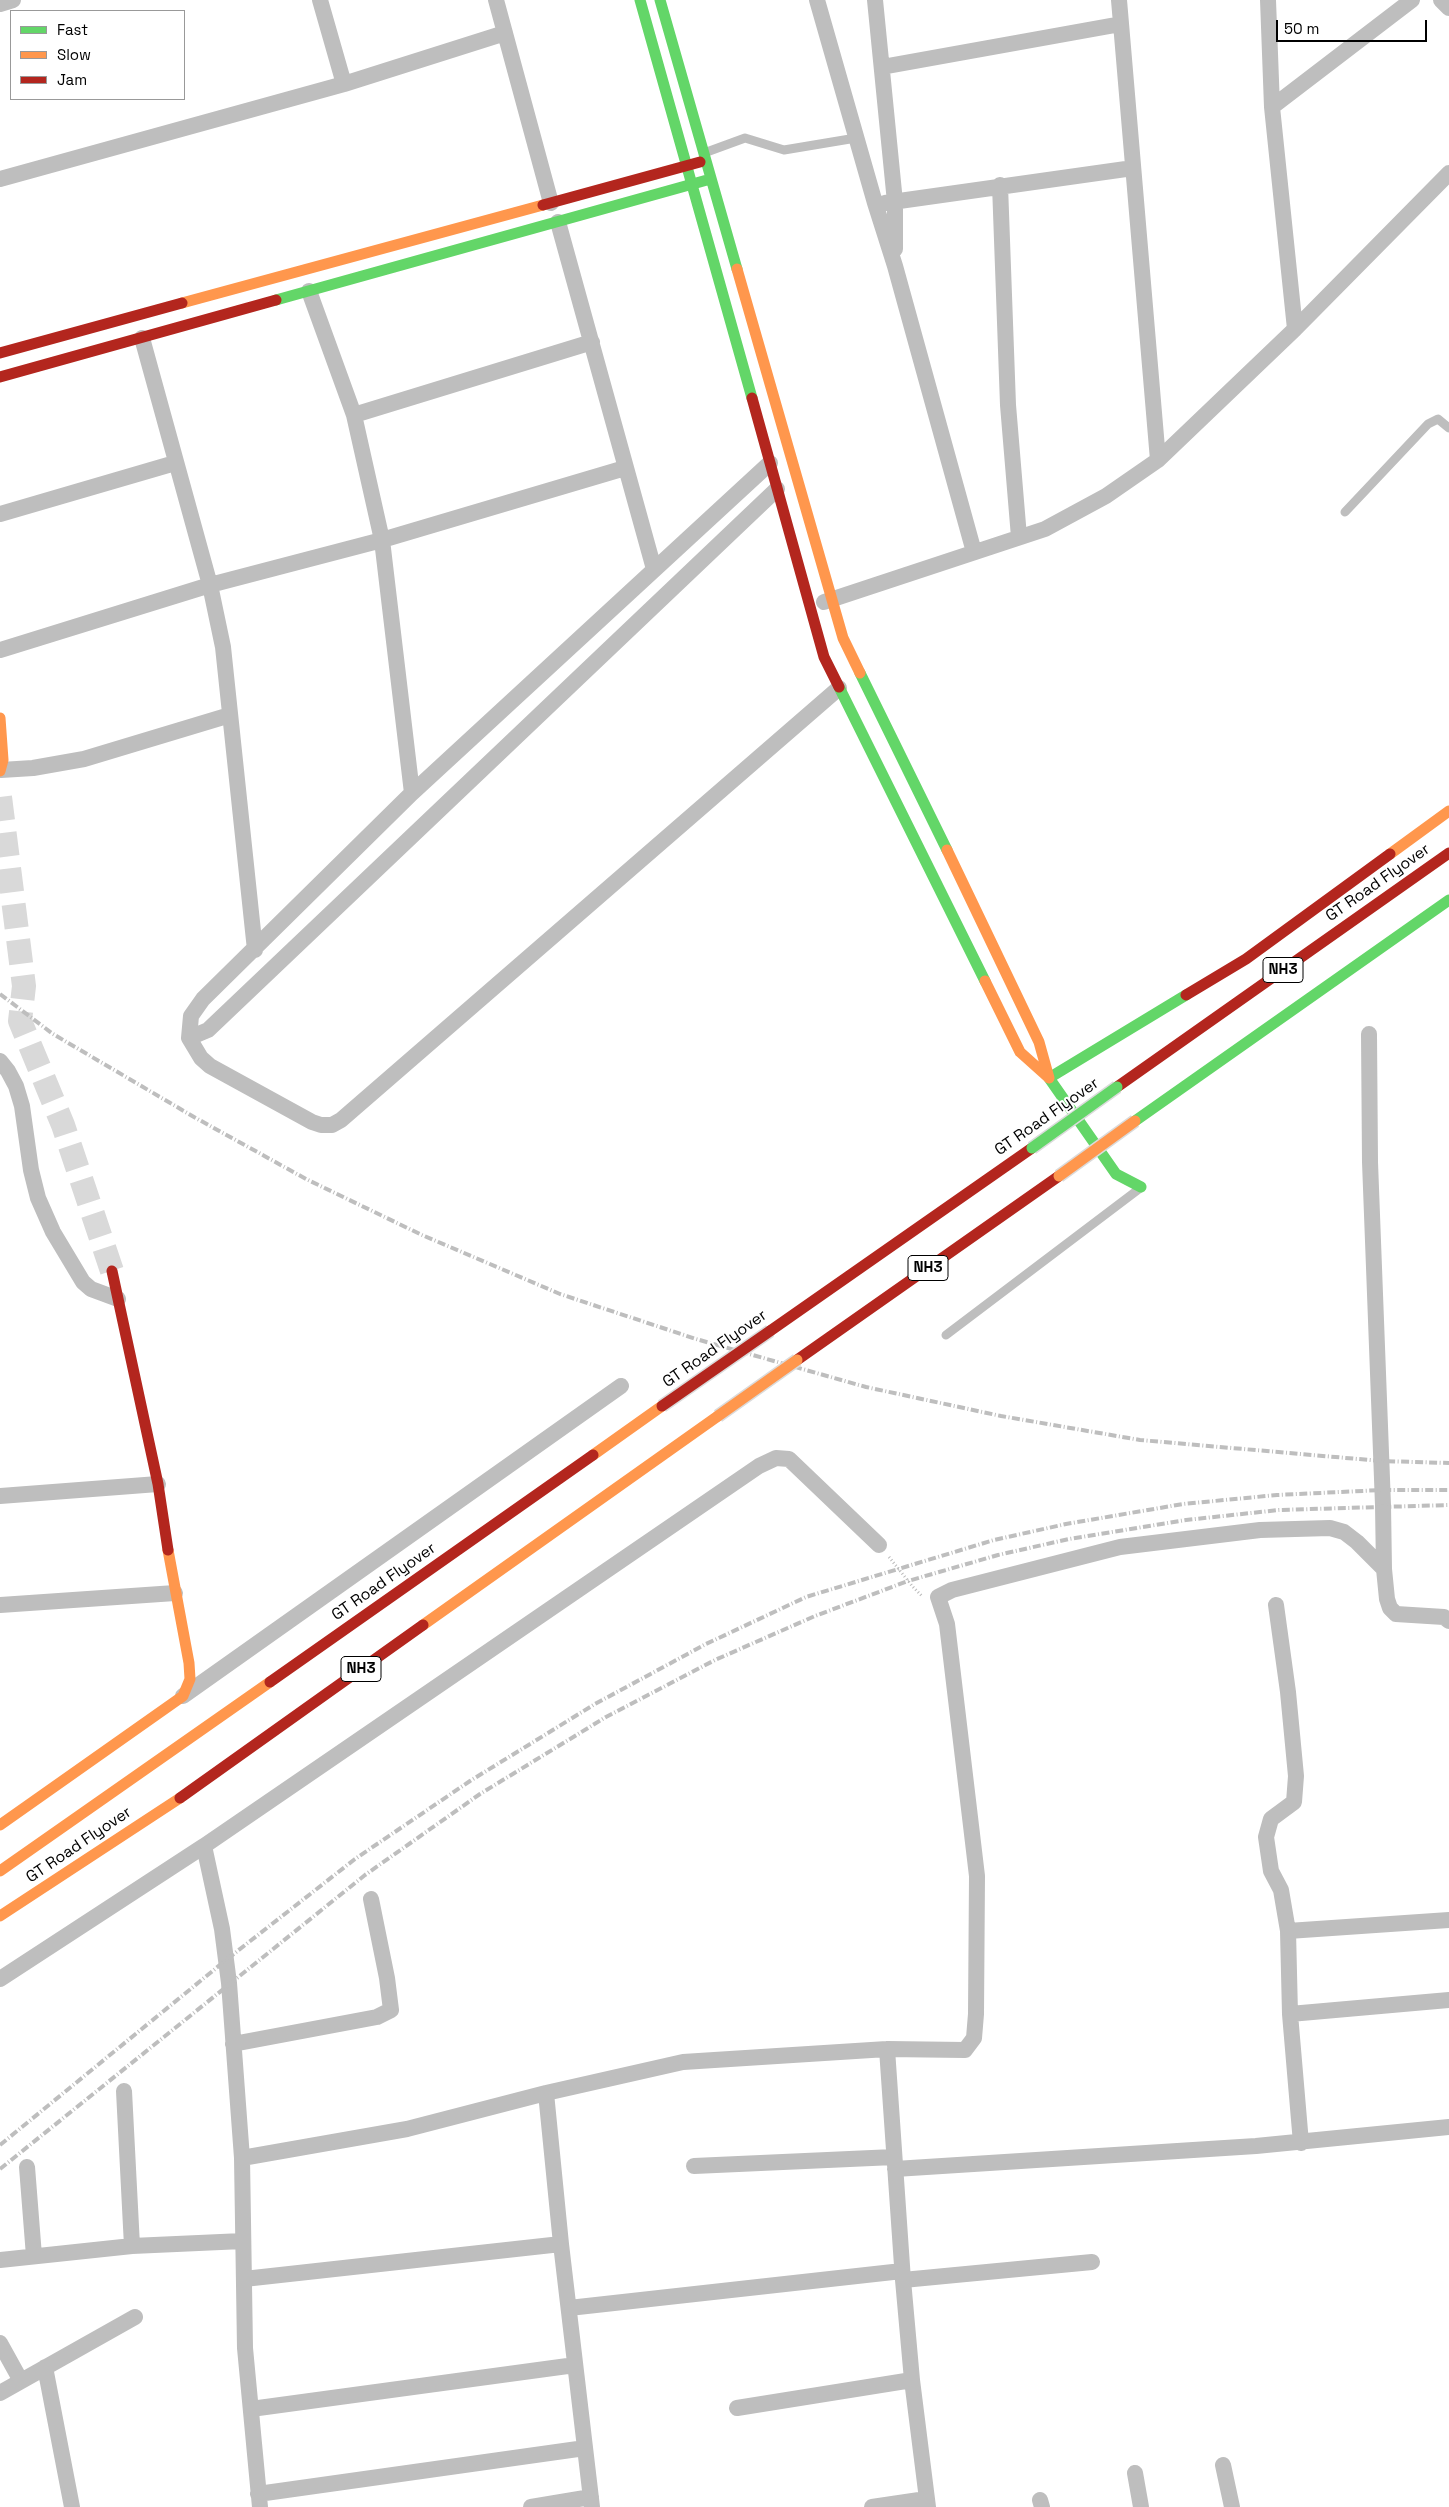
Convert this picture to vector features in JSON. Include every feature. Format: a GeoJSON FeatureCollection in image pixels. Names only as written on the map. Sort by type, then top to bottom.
{"type":"FeatureCollection","features":[{"type":"Feature","properties":{"kind":"main road"},"geometry":{"type":"LineString","coordinates":[[640,0],[824,657],[1020,1052],[1049,1078],[1116,1174],[1141,1187]]}},
{"type":"Feature","properties":{"kind":"main road"},"geometry":{"type":"LineString","coordinates":[[660,0],[843,638],[996,949],[1039,1042],[1049,1078]]}},
{"type":"Feature","properties":{"kind":"main road"},"geometry":{"type":"LineString","coordinates":[[0,353],[686,166],[705,157]]}},
{"type":"Feature","properties":{"kind":"main road"},"geometry":{"type":"LineString","coordinates":[[0,377],[711,179]]}},
{"type":"Feature","properties":{"kind":"main road"},"geometry":{"type":"LineString","coordinates":[[0,718],[3,760],[0,770]]}},
{"type":"Feature","properties":{"kind":"main road"},"geometry":{"type":"LineString","coordinates":[[1049,1078],[1246,960],[1449,811]]}},
{"type":"Feature","properties":{"kind":"main road","name":"GT Road Flyover"},"geometry":{"type":"LineString","coordinates":[[0,1871],[1032,1148],[1449,853]]}},
{"type":"Feature","properties":{"kind":"main road","name":"GT Road Flyover"},"geometry":{"type":"LineString","coordinates":[[0,1916],[160,1811],[1449,900]]}},
{"type":"Feature","properties":{"kind":"main road"},"geometry":{"type":"LineString","coordinates":[[0,1825],[184,1696],[190,1679],[189,1663],[175,1593],[158,1484],[112,1271]]}},
{"type":"Feature","properties":{"kind":"street"},"geometry":{"type":"LineString","coordinates":[[0,4],[13,0]]}},
{"type":"Feature","properties":{"kind":"street"},"geometry":{"type":"LineString","coordinates":[[320,0],[344,84]]}},
{"type":"Feature","properties":{"kind":"street"},"geometry":{"type":"LineString","coordinates":[[496,0],[552,203]]}},
{"type":"Feature","properties":{"kind":"street"},"geometry":{"type":"LineString","coordinates":[[817,0],[895,266],[974,552]]}},
{"type":"Feature","properties":{"kind":"street"},"geometry":{"type":"LineString","coordinates":[[876,0],[895,202],[895,266]]}},
{"type":"Feature","properties":{"kind":"street"},"geometry":{"type":"LineString","coordinates":[[1119,0],[1158,460]]}},
{"type":"Feature","properties":{"kind":"street"},"geometry":{"type":"LineString","coordinates":[[1268,0],[1272,108],[1295,329]]}},
{"type":"Feature","properties":{"kind":"street"},"geometry":{"type":"LineString","coordinates":[[1272,108],[1412,0]]}},
{"type":"Feature","properties":{"kind":"street"},"geometry":{"type":"LineString","coordinates":[[1441,0],[1449,8]]}},
{"type":"Feature","properties":{"kind":"street"},"geometry":{"type":"LineString","coordinates":[[882,67],[1121,24]]}},
{"type":"Feature","properties":{"kind":"street"},"geometry":{"type":"LineString","coordinates":[[0,178],[344,84],[505,33]]}},
{"type":"Feature","properties":{"kind":"street"},"geometry":{"type":"LineString","coordinates":[[875,203],[895,202],[1000,185],[1133,168]]}},
{"type":"Feature","properties":{"kind":"street"},"geometry":{"type":"LineString","coordinates":[[810,607],[1045,529],[1106,496],[1158,460],[1295,329],[1449,173]]}},
{"type":"Feature","properties":{"kind":"street"},"geometry":{"type":"LineString","coordinates":[[1000,185],[1008,405],[1019,537]]}},
{"type":"Feature","properties":{"kind":"street"},"geometry":{"type":"LineString","coordinates":[[558,222],[654,569]]}},
{"type":"Feature","properties":{"kind":"street"},"geometry":{"type":"LineString","coordinates":[[309,291],[354,416],[382,540],[412,794]]}},
{"type":"Feature","properties":{"kind":"street"},"geometry":{"type":"LineString","coordinates":[[142,338],[210,585],[223,647],[255,950]]}},
{"type":"Feature","properties":{"kind":"street"},"geometry":{"type":"LineString","coordinates":[[354,416],[592,342]]}},
{"type":"Feature","properties":{"kind":"street"},"geometry":{"type":"LineString","coordinates":[[0,514],[175,463]]}},
{"type":"Feature","properties":{"kind":"street"},"geometry":{"type":"LineString","coordinates":[[770,463],[412,794],[255,950],[202,999],[191,1016],[189,1038],[202,1058],[210,1066],[312,1122],[321,1125],[332,1125],[341,1120],[839,688]]}},
{"type":"Feature","properties":{"kind":"street"},"geometry":{"type":"LineString","coordinates":[[0,650],[210,585],[382,540],[626,468]]}},
{"type":"Feature","properties":{"kind":"street"},"geometry":{"type":"LineString","coordinates":[[189,1038],[208,1030],[777,489]]}},
{"type":"Feature","properties":{"kind":"street"},"geometry":{"type":"LineString","coordinates":[[0,770],[33,768],[84,759],[230,715]]}},
{"type":"Feature","properties":{"kind":"street"},"geometry":{"type":"LineString","coordinates":[[1369,1034],[1370,1162],[1384,1569],[1387,1599],[1390,1608],[1396,1614],[1444,1618],[1449,1621]]}},
{"type":"Feature","properties":{"kind":"street"},"geometry":{"type":"LineString","coordinates":[[0,1061],[16,1086],[38,1198],[53,1232],[83,1282],[91,1289],[118,1299]]}},
{"type":"Feature","properties":{"kind":"street"},"geometry":{"type":"LineString","coordinates":[[184,1696],[620,1386]]}},
{"type":"Feature","properties":{"kind":"street"},"geometry":{"type":"LineString","coordinates":[[0,1979],[204,1846],[751,1472],[776,1458],[790,1459],[879,1545]]}},
{"type":"Feature","properties":{"kind":"street"},"geometry":{"type":"LineString","coordinates":[[0,1496],[158,1484]]}},
{"type":"Feature","properties":{"kind":"street"},"geometry":{"type":"LineString","coordinates":[[242,2158],[407,2129],[546,2093],[684,2062],[887,2049],[961,2050],[967,2048],[974,2038],[977,1876],[946,1624],[938,1597],[952,1590],[1120,1547],[1260,1530],[1330,1528],[1344,1532],[1384,1569]]}},
{"type":"Feature","properties":{"kind":"street"},"geometry":{"type":"LineString","coordinates":[[0,1605],[175,1593]]}},
{"type":"Feature","properties":{"kind":"street"},"geometry":{"type":"LineString","coordinates":[[1276,1605],[1288,1692],[1296,1776],[1294,1802],[1271,1819],[1266,1837],[1271,1871],[1283,1896],[1288,1931],[1290,2014],[1301,2143]]}},
{"type":"Feature","properties":{"kind":"street"},"geometry":{"type":"LineString","coordinates":[[204,1846],[222,1929],[229,1983],[242,2158],[246,2348],[259,2500],[584,2448]]}},
{"type":"Feature","properties":{"kind":"street"},"geometry":{"type":"LineString","coordinates":[[233,2044],[377,2017],[391,2010],[388,1978],[371,1898]]}},
{"type":"Feature","properties":{"kind":"street"},"geometry":{"type":"LineString","coordinates":[[1288,1931],[1449,1920]]}},
{"type":"Feature","properties":{"kind":"street"},"geometry":{"type":"LineString","coordinates":[[1290,2014],[1449,2000]]}},
{"type":"Feature","properties":{"kind":"street"},"geometry":{"type":"LineString","coordinates":[[872,2507],[927,2503],[912,2380],[894,2163],[887,2049]]}},
{"type":"Feature","properties":{"kind":"street"},"geometry":{"type":"LineString","coordinates":[[124,2091],[132,2246]]}},
{"type":"Feature","properties":{"kind":"street"},"geometry":{"type":"LineString","coordinates":[[531,2507],[592,2502],[560,2244],[546,2093]]}},
{"type":"Feature","properties":{"kind":"street"},"geometry":{"type":"LineString","coordinates":[[694,2166],[894,2163],[1301,2143],[1449,2127]]}},
{"type":"Feature","properties":{"kind":"street"},"geometry":{"type":"LineString","coordinates":[[27,2167],[34,2256]]}},
{"type":"Feature","properties":{"kind":"street"},"geometry":{"type":"LineString","coordinates":[[0,2260],[132,2246],[244,2241]]}},
{"type":"Feature","properties":{"kind":"street"},"geometry":{"type":"LineString","coordinates":[[244,2279],[560,2244]]}},
{"type":"Feature","properties":{"kind":"street"},"geometry":{"type":"LineString","coordinates":[[568,2308],[903,2276],[1092,2262]]}},
{"type":"Feature","properties":{"kind":"street"},"geometry":{"type":"LineString","coordinates":[[0,2393],[135,2317]]}},
{"type":"Feature","properties":{"kind":"street"},"geometry":{"type":"LineString","coordinates":[[0,2342],[21,2381]]}},
{"type":"Feature","properties":{"kind":"street"},"geometry":{"type":"LineString","coordinates":[[251,2409],[575,2365]]}},
{"type":"Feature","properties":{"kind":"street"},"geometry":{"type":"LineString","coordinates":[[45,2367],[72,2507]]}},
{"type":"Feature","properties":{"kind":"street"},"geometry":{"type":"LineString","coordinates":[[737,2408],[912,2380]]}},
{"type":"Feature","properties":{"kind":"street"},"geometry":{"type":"LineString","coordinates":[[1223,2465],[1232,2507]]}},
{"type":"Feature","properties":{"kind":"street"},"geometry":{"type":"LineString","coordinates":[[1134,2473],[1141,2507]]}},
{"type":"Feature","properties":{"kind":"lane"},"geometry":{"type":"LineString","coordinates":[[705,157],[745,138],[784,150],[856,138]]}},
{"type":"Feature","properties":{"kind":"lane"},"geometry":{"type":"LineString","coordinates":[[1345,512],[1428,424],[1438,419],[1449,428]]}},
{"type":"Feature","properties":{"kind":"lane"},"geometry":{"type":"LineString","coordinates":[[946,1335],[1141,1187]]}},
{"type":"Feature","properties":{"kind":"path"},"geometry":{"type":"LineString","coordinates":[[879,1545],[918,1594],[925,1598],[938,1597]]}},
{"type":"Feature","properties":{"kind":"tunnel"},"geometry":{"type":"LineString","coordinates":[[0,797],[24,986],[20,1021],[63,1125],[112,1271]]}},
{"type":"Feature","properties":{"kind":"railway"},"geometry":{"type":"LineString","coordinates":[[0,994],[53,1034],[194,1117],[306,1179],[422,1235],[560,1294],[696,1339],[866,1387],[1001,1416],[1140,1440],[1381,1461],[1449,1463]]}},
{"type":"Feature","properties":{"kind":"railway"},"geometry":{"type":"LineString","coordinates":[[0,2145],[226,1960],[355,1859],[470,1781],[595,1704],[706,1644],[806,1597],[994,1540],[1066,1524],[1183,1504],[1277,1495],[1382,1490],[1449,1490]]}},
{"type":"Feature","properties":{"kind":"railway"},"geometry":{"type":"LineString","coordinates":[[0,2169],[365,1875],[480,1794],[606,1717],[715,1660],[815,1616],[908,1581],[998,1555],[1069,1539],[1186,1520],[1279,1510],[1449,1505]]}},
{"type":"Feature","properties":{"kind":"traffic: fast"},"geometry":{"type":"LineString","coordinates":[[640,0],[752,398]]}},
{"type":"Feature","properties":{"kind":"traffic: fast"},"geometry":{"type":"LineString","coordinates":[[660,0],[737,269]]}},
{"type":"Feature","properties":{"kind":"traffic: fast"},"geometry":{"type":"LineString","coordinates":[[276,300],[707,180]]}},
{"type":"Feature","properties":{"kind":"traffic: fast"},"geometry":{"type":"LineString","coordinates":[[860,673],[947,850]]}},
{"type":"Feature","properties":{"kind":"traffic: fast"},"geometry":{"type":"LineString","coordinates":[[839,687],[985,981]]}},
{"type":"Feature","properties":{"kind":"traffic: fast"},"geometry":{"type":"LineString","coordinates":[[1135,1121],[1449,900]]}},
{"type":"Feature","properties":{"kind":"traffic: fast"},"geometry":{"type":"LineString","coordinates":[[1141,1187],[1116,1174],[1049,1078],[1186,995]]}},
{"type":"Feature","properties":{"kind":"traffic: fast"},"geometry":{"type":"LineString","coordinates":[[1032,1148],[1117,1087]]}},
{"type":"Feature","properties":{"kind":"traffic: slow"},"geometry":{"type":"LineString","coordinates":[[182,303],[543,205]]}},
{"type":"Feature","properties":{"kind":"traffic: slow"},"geometry":{"type":"LineString","coordinates":[[737,269],[843,638],[860,673]]}},
{"type":"Feature","properties":{"kind":"traffic: slow"},"geometry":{"type":"LineString","coordinates":[[0,718],[3,760],[0,771]]}},
{"type":"Feature","properties":{"kind":"traffic: slow"},"geometry":{"type":"LineString","coordinates":[[1390,854],[1449,811]]}},
{"type":"Feature","properties":{"kind":"traffic: slow"},"geometry":{"type":"LineString","coordinates":[[947,850],[1039,1042],[1049,1078]]}},
{"type":"Feature","properties":{"kind":"traffic: slow"},"geometry":{"type":"LineString","coordinates":[[985,981],[1020,1052],[1049,1078]]}},
{"type":"Feature","properties":{"kind":"traffic: slow"},"geometry":{"type":"LineString","coordinates":[[1059,1176],[1135,1121]]}},
{"type":"Feature","properties":{"kind":"traffic: slow"},"geometry":{"type":"LineString","coordinates":[[718,1416],[797,1360]]}},
{"type":"Feature","properties":{"kind":"traffic: slow"},"geometry":{"type":"LineString","coordinates":[[593,1455],[662,1406]]}},
{"type":"Feature","properties":{"kind":"traffic: slow"},"geometry":{"type":"LineString","coordinates":[[423,1625],[718,1416]]}},
{"type":"Feature","properties":{"kind":"traffic: slow"},"geometry":{"type":"LineString","coordinates":[[0,1825],[183,1696],[190,1679],[189,1663],[168,1550]]}},
{"type":"Feature","properties":{"kind":"traffic: slow"},"geometry":{"type":"LineString","coordinates":[[0,1871],[270,1682]]}},
{"type":"Feature","properties":{"kind":"traffic: slow"},"geometry":{"type":"LineString","coordinates":[[0,1916],[180,1798]]}},
{"type":"Feature","properties":{"kind":"traffic: jam"},"geometry":{"type":"LineString","coordinates":[[543,205],[700,162]]}},
{"type":"Feature","properties":{"kind":"traffic: jam"},"geometry":{"type":"LineString","coordinates":[[0,377],[276,300]]}},
{"type":"Feature","properties":{"kind":"traffic: jam"},"geometry":{"type":"LineString","coordinates":[[0,353],[182,303]]}},
{"type":"Feature","properties":{"kind":"traffic: jam"},"geometry":{"type":"LineString","coordinates":[[752,398],[824,657],[839,687]]}},
{"type":"Feature","properties":{"kind":"traffic: jam"},"geometry":{"type":"LineString","coordinates":[[1117,1087],[1449,853]]}},
{"type":"Feature","properties":{"kind":"traffic: jam"},"geometry":{"type":"LineString","coordinates":[[1186,995],[1246,959],[1390,854]]}},
{"type":"Feature","properties":{"kind":"traffic: jam"},"geometry":{"type":"LineString","coordinates":[[770,1331],[1032,1148]]}},
{"type":"Feature","properties":{"kind":"traffic: jam"},"geometry":{"type":"LineString","coordinates":[[797,1360],[1059,1176]]}},
{"type":"Feature","properties":{"kind":"traffic: jam"},"geometry":{"type":"LineString","coordinates":[[112,1271],[158,1484],[168,1550]]}},
{"type":"Feature","properties":{"kind":"traffic: jam"},"geometry":{"type":"LineString","coordinates":[[662,1406],[770,1331]]}},
{"type":"Feature","properties":{"kind":"traffic: jam"},"geometry":{"type":"LineString","coordinates":[[270,1682],[593,1455]]}},
{"type":"Feature","properties":{"kind":"traffic: jam"},"geometry":{"type":"LineString","coordinates":[[180,1798],[423,1625]]}}]}
